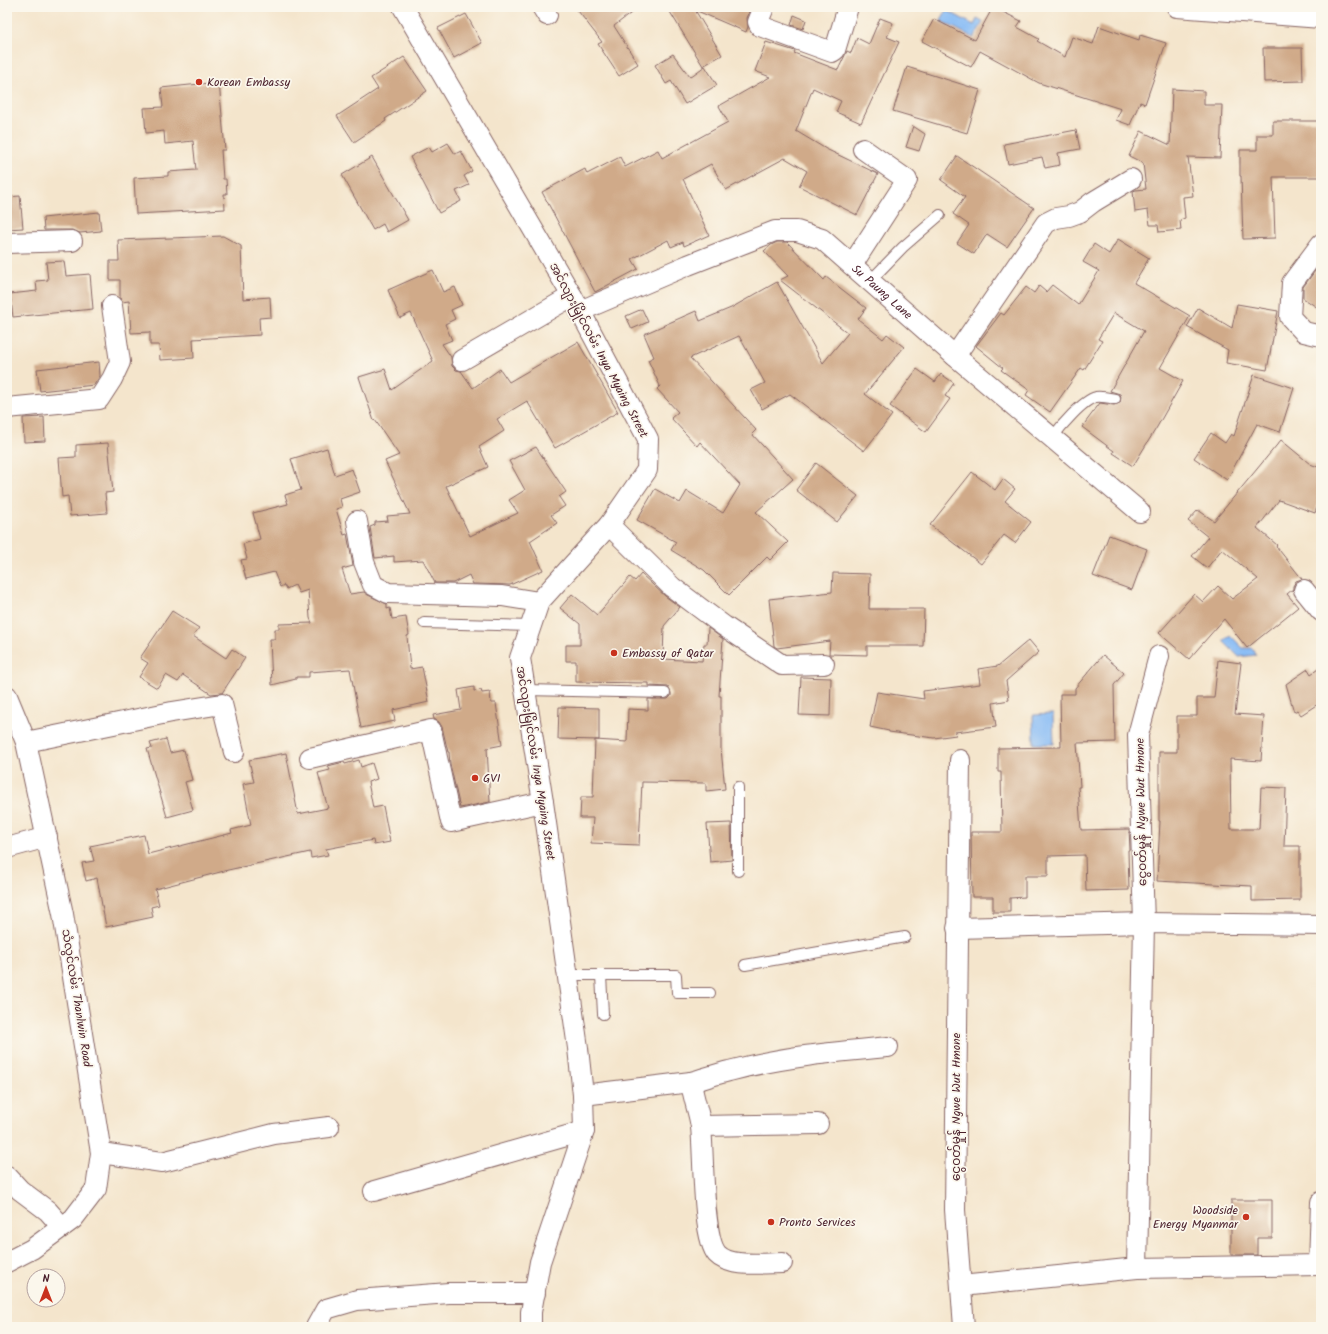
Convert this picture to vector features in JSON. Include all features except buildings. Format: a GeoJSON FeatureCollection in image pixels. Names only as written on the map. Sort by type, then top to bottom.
{"type":"FeatureCollection","features":[{"type":"Feature","properties":{"kind":"street","name":"အင်လျားမြိုင်လမ်း Inya Myaing Street"},"geometry":{"type":"LineString","coordinates":[[403,7],[576,304],[648,439],[647,470],[609,525],[539,602],[520,658],[543,802],[578,1048],[583,1095],[584,1131],[540,1262],[531,1312],[532,1327]]}},
{"type":"Feature","properties":{"kind":"street"},"geometry":{"type":"LineString","coordinates":[[764,7],[758,22],[760,26],[832,52],[835,50],[848,7]]}},
{"type":"Feature","properties":{"kind":"street"},"geometry":{"type":"LineString","coordinates":[[1177,7],[1321,18]]}},
{"type":"Feature","properties":{"kind":"street"},"geometry":{"type":"LineString","coordinates":[[852,265],[908,180],[863,149]]}},
{"type":"Feature","properties":{"kind":"street"},"geometry":{"type":"LineString","coordinates":[[955,356],[1046,222],[1080,212],[1092,202],[1131,179]]}},
{"type":"Feature","properties":{"kind":"street","name":"Su Paung Lane"},"geometry":{"type":"LineString","coordinates":[[462,360],[576,304],[774,231],[797,231],[822,239],[955,356],[1140,512]]}},
{"type":"Feature","properties":{"kind":"street"},"geometry":{"type":"LineString","coordinates":[[7,243],[72,241]]}},
{"type":"Feature","properties":{"kind":"street"},"geometry":{"type":"LineString","coordinates":[[1321,244],[1292,283],[1290,316],[1304,332],[1321,336]]}},
{"type":"Feature","properties":{"kind":"street"},"geometry":{"type":"LineString","coordinates":[[7,408],[99,399],[112,380],[120,362],[112,306]]}},
{"type":"Feature","properties":{"kind":"street"},"geometry":{"type":"LineString","coordinates":[[357,521],[364,562],[373,585],[388,593],[502,596],[539,602]]}},
{"type":"Feature","properties":{"kind":"street"},"geometry":{"type":"LineString","coordinates":[[609,525],[672,587],[724,626],[782,665],[824,664]]}},
{"type":"Feature","properties":{"kind":"street"},"geometry":{"type":"LineString","coordinates":[[1304,590],[1321,611]]}},
{"type":"Feature","properties":{"kind":"street","name":"ငွေဝတ်မှုန် Ngwe Wut Hmone"},"geometry":{"type":"LineString","coordinates":[[1137,1268],[1144,923],[1138,735],[1159,656]]}},
{"type":"Feature","properties":{"kind":"street","name":"သံလွင်လမ်း Thanlwin Road"},"geometry":{"type":"LineString","coordinates":[[7,696],[26,742],[63,914],[101,1153],[96,1189],[73,1219],[32,1249],[7,1262]]}},
{"type":"Feature","properties":{"kind":"street"},"geometry":{"type":"LineString","coordinates":[[26,742],[172,712],[222,704],[234,752]]}},
{"type":"Feature","properties":{"kind":"street"},"geometry":{"type":"LineString","coordinates":[[310,758],[431,730],[451,822],[543,802]]}},
{"type":"Feature","properties":{"kind":"street","name":"ငွေဝတ်မှုန် Ngwe Wut Hmone"},"geometry":{"type":"LineString","coordinates":[[960,760],[955,1210],[964,1327]]}},
{"type":"Feature","properties":{"kind":"street"},"geometry":{"type":"LineString","coordinates":[[7,848],[47,837]]}},
{"type":"Feature","properties":{"kind":"street"},"geometry":{"type":"LineString","coordinates":[[957,928],[1144,923],[1321,924]]}},
{"type":"Feature","properties":{"kind":"street"},"geometry":{"type":"LineString","coordinates":[[583,1095],[690,1082],[729,1071],[767,1063],[846,1051],[888,1047]]}},
{"type":"Feature","properties":{"kind":"street"},"geometry":{"type":"LineString","coordinates":[[690,1082],[701,1126],[706,1213],[710,1241],[717,1254],[734,1264],[782,1263]]}},
{"type":"Feature","properties":{"kind":"street"},"geometry":{"type":"LineString","coordinates":[[701,1126],[818,1124]]}},
{"type":"Feature","properties":{"kind":"street"},"geometry":{"type":"LineString","coordinates":[[101,1153],[162,1162],[274,1134],[329,1127]]}},
{"type":"Feature","properties":{"kind":"street"},"geometry":{"type":"LineString","coordinates":[[374,1191],[584,1131]]}},
{"type":"Feature","properties":{"kind":"street"},"geometry":{"type":"LineString","coordinates":[[7,1176],[20,1190],[48,1211],[62,1227]]}},
{"type":"Feature","properties":{"kind":"street"},"geometry":{"type":"LineString","coordinates":[[961,1286],[1137,1268],[1319,1265],[1321,1202]]}},
{"type":"Feature","properties":{"kind":"street"},"geometry":{"type":"LineString","coordinates":[[316,1327],[326,1309],[357,1300],[449,1293],[535,1293]]}},
{"type":"Feature","properties":{"kind":"lane"},"geometry":{"type":"LineString","coordinates":[[870,281],[903,247],[940,215]]}},
{"type":"Feature","properties":{"kind":"lane"},"geometry":{"type":"LineString","coordinates":[[1052,438],[1062,425],[1089,401],[1096,397],[1115,399]]}},
{"type":"Feature","properties":{"kind":"lane"},"geometry":{"type":"LineString","coordinates":[[424,623],[530,626]]}},
{"type":"Feature","properties":{"kind":"lane"},"geometry":{"type":"LineString","coordinates":[[525,690],[665,693]]}},
{"type":"Feature","properties":{"kind":"lane"},"geometry":{"type":"LineString","coordinates":[[738,786],[738,871]]}},
{"type":"Feature","properties":{"kind":"lane"},"geometry":{"type":"LineString","coordinates":[[745,965],[905,937]]}},
{"type":"Feature","properties":{"kind":"lane"},"geometry":{"type":"LineString","coordinates":[[567,975],[676,975],[677,994],[710,993]]}},
{"type":"Feature","properties":{"kind":"lane"},"geometry":{"type":"LineString","coordinates":[[601,975],[603,1014]]}},
{"type":"Feature","properties":{"kind":"water"},"geometry":{"type":"Polygon","coordinates":[[[946,10],[974,25],[977,19],[983,22],[974,38],[941,21],[946,10]]]}},
{"type":"Feature","properties":{"kind":"water"},"geometry":{"type":"Polygon","coordinates":[[[1230,635],[1243,648],[1252,648],[1256,655],[1239,657],[1223,641],[1230,635]]]}},
{"type":"Feature","properties":{"kind":"water"},"geometry":{"type":"Polygon","coordinates":[[[1053,714],[1054,744],[1034,744],[1033,715],[1053,714]]]}},
{"type":"Feature","properties":{"kind":"place","name":"Korean Embassy"},"geometry":{"type":"Point","coordinates":[199,82]}},
{"type":"Feature","properties":{"kind":"place","name":"Embassy of Qatar"},"geometry":{"type":"Point","coordinates":[614,653]}},
{"type":"Feature","properties":{"kind":"place","name":"GVI"},"geometry":{"type":"Point","coordinates":[475,778]}},
{"type":"Feature","properties":{"kind":"place","name":"Woodside Energy Myanmar"},"geometry":{"type":"Point","coordinates":[1246,1217]}},
{"type":"Feature","properties":{"kind":"place","name":"Pronto Services"},"geometry":{"type":"Point","coordinates":[771,1222]}}]}
